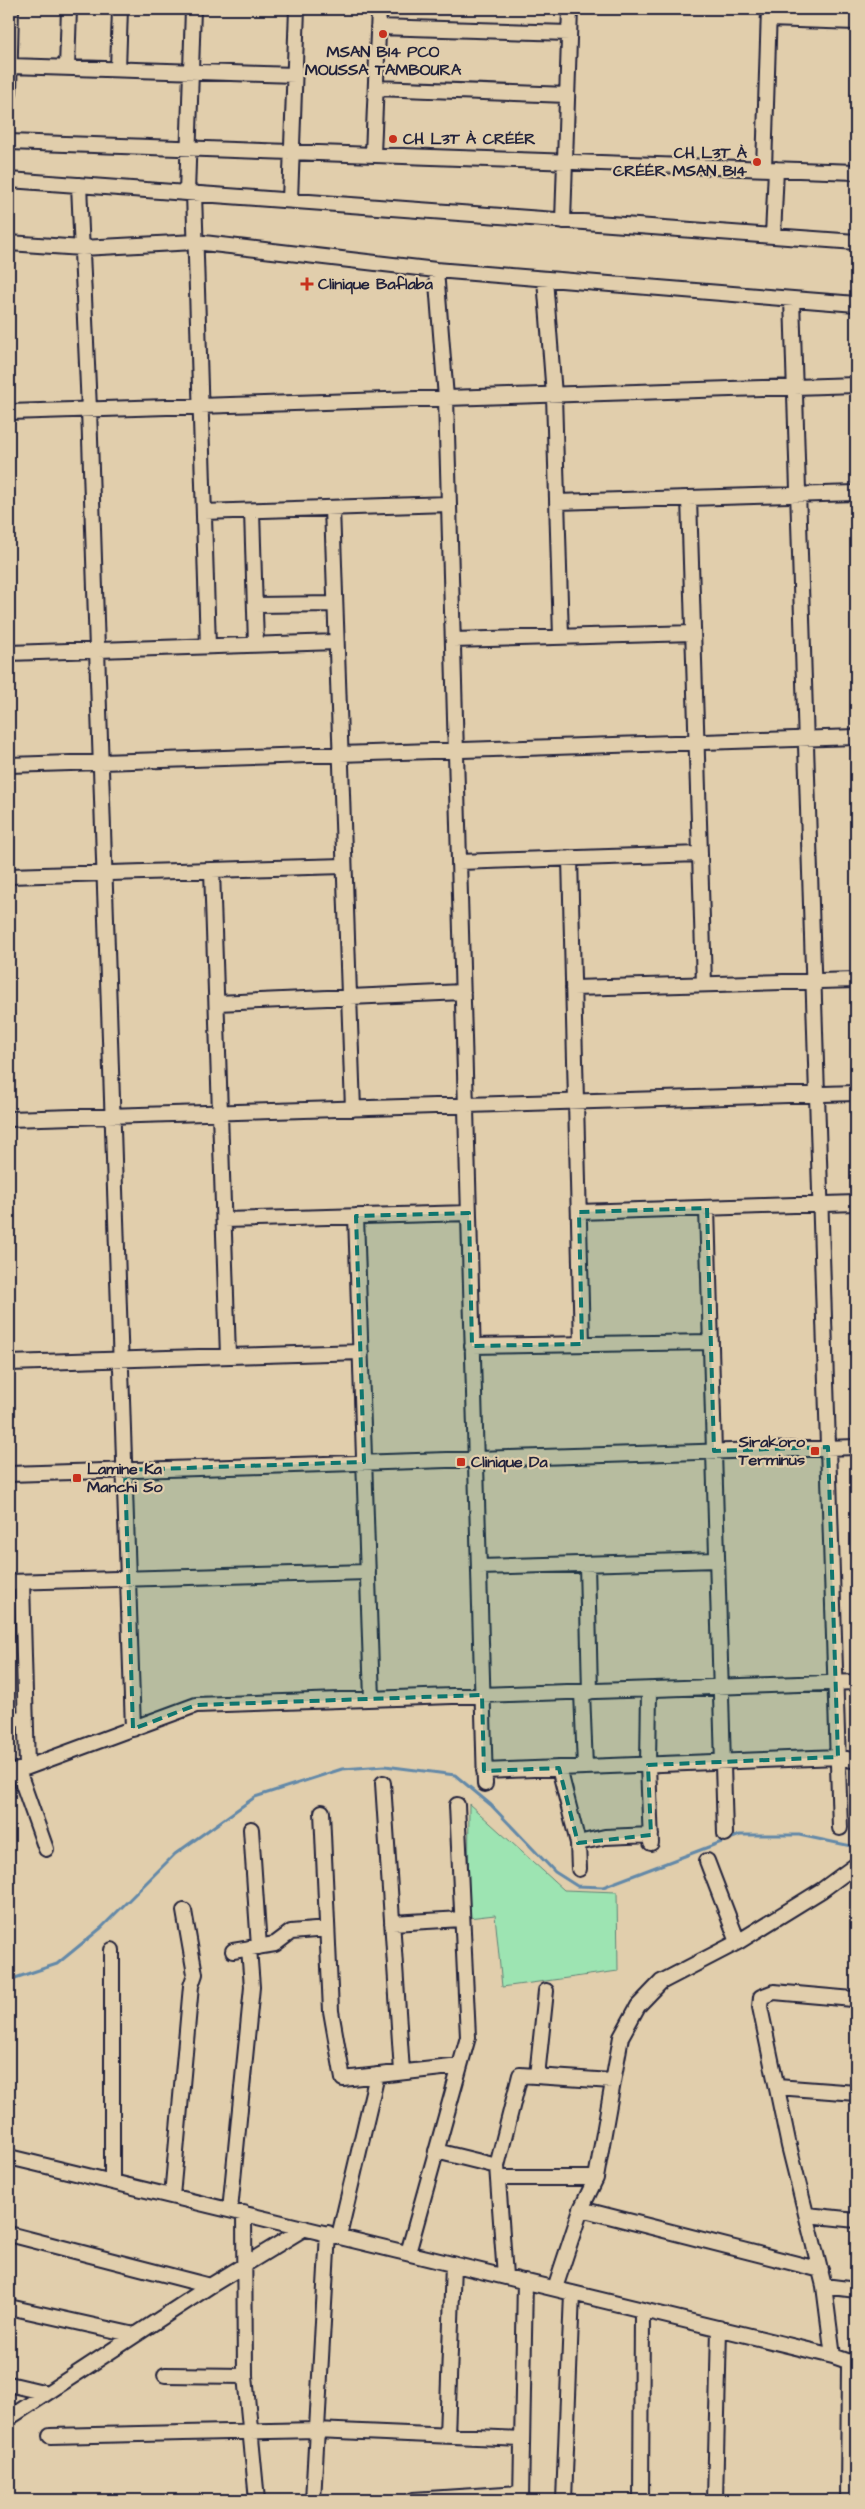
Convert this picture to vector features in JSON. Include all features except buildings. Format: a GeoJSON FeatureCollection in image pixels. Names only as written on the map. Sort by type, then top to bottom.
{"type":"FeatureCollection","features":[{"type":"Feature","properties":{"kind":"street"},"geometry":{"type":"LineString","coordinates":[[9,93],[11,9]]}},
{"type":"Feature","properties":{"kind":"street"},"geometry":{"type":"LineString","coordinates":[[67,68],[69,9]]}},
{"type":"Feature","properties":{"kind":"street"},"geometry":{"type":"LineString","coordinates":[[118,70],[120,9]]}},
{"type":"Feature","properties":{"kind":"street"},"geometry":{"type":"LineString","coordinates":[[193,9],[188,148],[195,242],[208,646]]}},
{"type":"Feature","properties":{"kind":"street"},"geometry":{"type":"LineString","coordinates":[[290,200],[297,9]]}},
{"type":"Feature","properties":{"kind":"street"},"geometry":{"type":"LineString","coordinates":[[373,154],[379,9]]}},
{"type":"Feature","properties":{"kind":"street"},"geometry":{"type":"LineString","coordinates":[[563,221],[570,9]]}},
{"type":"Feature","properties":{"kind":"street"},"geometry":{"type":"LineString","coordinates":[[773,236],[770,168],[769,14],[856,22]]}},
{"type":"Feature","properties":{"kind":"street"},"geometry":{"type":"LineString","coordinates":[[378,27],[570,33]]}},
{"type":"Feature","properties":{"kind":"street"},"geometry":{"type":"LineString","coordinates":[[10,66],[295,75]]}},
{"type":"Feature","properties":{"kind":"street"},"geometry":{"type":"LineString","coordinates":[[376,88],[567,95]]}},
{"type":"Feature","properties":{"kind":"street"},"geometry":{"type":"LineString","coordinates":[[9,142],[856,172]]}},
{"type":"Feature","properties":{"kind":"street"},"geometry":{"type":"LineString","coordinates":[[9,180],[856,242]]}},
{"type":"Feature","properties":{"kind":"street"},"geometry":{"type":"LineString","coordinates":[[79,185],[89,409],[134,1729]]}},
{"type":"Feature","properties":{"kind":"street"},"geometry":{"type":"LineString","coordinates":[[9,243],[82,248],[195,242],[436,270],[856,304]]}},
{"type":"Feature","properties":{"kind":"street"},"geometry":{"type":"LineString","coordinates":[[436,270],[446,398],[484,1778],[559,1768],[838,1757],[856,1761]]}},
{"type":"Feature","properties":{"kind":"street"},"geometry":{"type":"LineString","coordinates":[[544,278],[554,395],[561,637]]}},
{"type":"Feature","properties":{"kind":"street"},"geometry":{"type":"LineString","coordinates":[[792,298],[840,1828]]}},
{"type":"Feature","properties":{"kind":"street"},"geometry":{"type":"LineString","coordinates":[[9,412],[856,385]]}},
{"type":"Feature","properties":{"kind":"street"},"geometry":{"type":"LineString","coordinates":[[557,502],[856,493]]}},
{"type":"Feature","properties":{"kind":"street"},"geometry":{"type":"LineString","coordinates":[[689,498],[704,984]]}},
{"type":"Feature","properties":{"kind":"street"},"geometry":{"type":"LineString","coordinates":[[204,512],[448,504]]}},
{"type":"Feature","properties":{"kind":"street"},"geometry":{"type":"LineString","coordinates":[[332,508],[353,1108]]}},
{"type":"Feature","properties":{"kind":"street"},"geometry":{"type":"LineString","coordinates":[[252,510],[256,645]]}},
{"type":"Feature","properties":{"kind":"street"},"geometry":{"type":"LineString","coordinates":[[255,605],[335,604]]}},
{"type":"Feature","properties":{"kind":"street"},"geometry":{"type":"LineString","coordinates":[[453,640],[693,633]]}},
{"type":"Feature","properties":{"kind":"street"},"geometry":{"type":"LineString","coordinates":[[9,654],[336,642]]}},
{"type":"Feature","properties":{"kind":"street"},"geometry":{"type":"LineString","coordinates":[[9,765],[856,737]]}},
{"type":"Feature","properties":{"kind":"street"},"geometry":{"type":"LineString","coordinates":[[459,862],[700,854]]}},
{"type":"Feature","properties":{"kind":"street"},"geometry":{"type":"LineString","coordinates":[[570,858],[582,1344]]}},
{"type":"Feature","properties":{"kind":"street"},"geometry":{"type":"LineString","coordinates":[[9,876],[344,866]]}},
{"type":"Feature","properties":{"kind":"street"},"geometry":{"type":"LineString","coordinates":[[212,870],[228,1356]]}},
{"type":"Feature","properties":{"kind":"street"},"geometry":{"type":"LineString","coordinates":[[573,988],[856,980]]}},
{"type":"Feature","properties":{"kind":"street"},"geometry":{"type":"LineString","coordinates":[[217,1003],[462,992]]}},
{"type":"Feature","properties":{"kind":"street"},"geometry":{"type":"LineString","coordinates":[[9,1119],[856,1093]]}},
{"type":"Feature","properties":{"kind":"street"},"geometry":{"type":"LineString","coordinates":[[579,1212],[856,1203]]}},
{"type":"Feature","properties":{"kind":"street"},"geometry":{"type":"LineString","coordinates":[[707,1208],[725,1834]]}},
{"type":"Feature","properties":{"kind":"street"},"geometry":{"type":"LineString","coordinates":[[224,1220],[469,1213]]}},
{"type":"Feature","properties":{"kind":"street"},"geometry":{"type":"LineString","coordinates":[[356,1216],[372,1699]]}},
{"type":"Feature","properties":{"kind":"street"},"geometry":{"type":"LineString","coordinates":[[472,1346],[711,1342]]}},
{"type":"Feature","properties":{"kind":"street"},"geometry":{"type":"LineString","coordinates":[[9,1363],[361,1352]]}},
{"type":"Feature","properties":{"kind":"street"},"geometry":{"type":"LineString","coordinates":[[9,1474],[856,1446]]}},
{"type":"Feature","properties":{"kind":"street"},"geometry":{"type":"LineString","coordinates":[[479,1567],[717,1560]]}},
{"type":"Feature","properties":{"kind":"street"},"geometry":{"type":"LineString","coordinates":[[586,1767],[587,1564]]}},
{"type":"Feature","properties":{"kind":"street"},"geometry":{"type":"LineString","coordinates":[[46,1849],[18,1770],[26,1718],[15,1582],[368,1572]]}},
{"type":"Feature","properties":{"kind":"street"},"geometry":{"type":"LineString","coordinates":[[18,1770],[196,1705],[856,1682]]}},
{"type":"Feature","properties":{"kind":"street"},"geometry":{"type":"LineString","coordinates":[[578,1843],[605,1837],[651,1839],[648,1765],[649,1690]]}},
{"type":"Feature","properties":{"kind":"street"},"geometry":{"type":"LineString","coordinates":[[9,1719],[26,1718]]}},
{"type":"Feature","properties":{"kind":"street"},"geometry":{"type":"LineString","coordinates":[[559,1768],[578,1843],[579,1869]]}},
{"type":"Feature","properties":{"kind":"street"},"geometry":{"type":"LineString","coordinates":[[383,1783],[402,2072]]}},
{"type":"Feature","properties":{"kind":"street"},"geometry":{"type":"LineString","coordinates":[[408,2253],[468,2037],[457,1805]]}},
{"type":"Feature","properties":{"kind":"street"},"geometry":{"type":"LineString","coordinates":[[322,1812],[331,2011],[343,2079],[460,2066]]}},
{"type":"Feature","properties":{"kind":"street"},"geometry":{"type":"LineString","coordinates":[[230,2210],[252,1987],[254,1947],[250,1829]]}},
{"type":"Feature","properties":{"kind":"street"},"geometry":{"type":"LineString","coordinates":[[707,1861],[738,1942]]}},
{"type":"Feature","properties":{"kind":"street"},"geometry":{"type":"LineString","coordinates":[[555,2288],[581,2209],[596,2178],[621,2037],[638,2006],[661,1982],[738,1942],[822,1890],[856,1865]]}},
{"type":"Feature","properties":{"kind":"street"},"geometry":{"type":"LineString","coordinates":[[172,2196],[191,1986],[195,1974],[184,1911]]}},
{"type":"Feature","properties":{"kind":"street"},"geometry":{"type":"LineString","coordinates":[[392,1923],[462,1919]]}},
{"type":"Feature","properties":{"kind":"street"},"geometry":{"type":"LineString","coordinates":[[233,1951],[275,1944],[291,1932],[327,1929]]}},
{"type":"Feature","properties":{"kind":"street"},"geometry":{"type":"LineString","coordinates":[[112,1950],[112,2182]]}},
{"type":"Feature","properties":{"kind":"street"},"geometry":{"type":"LineString","coordinates":[[537,2076],[546,1991]]}},
{"type":"Feature","properties":{"kind":"street"},"geometry":{"type":"LineString","coordinates":[[832,2356],[821,2270],[806,2215],[760,2006],[761,1997],[774,1992],[853,1999]]}},
{"type":"Feature","properties":{"kind":"street"},"geometry":{"type":"LineString","coordinates":[[313,2500],[316,2430],[333,2234],[377,2075]]}},
{"type":"Feature","properties":{"kind":"street"},"geometry":{"type":"LineString","coordinates":[[505,2276],[498,2172],[520,2075],[612,2081]]}},
{"type":"Feature","properties":{"kind":"street"},"geometry":{"type":"LineString","coordinates":[[777,2087],[856,2093]]}},
{"type":"Feature","properties":{"kind":"street"},"geometry":{"type":"LineString","coordinates":[[436,2151],[498,2172],[596,2178]]}},
{"type":"Feature","properties":{"kind":"street"},"geometry":{"type":"LineString","coordinates":[[9,2157],[719,2328],[853,2363],[848,2500]]}},
{"type":"Feature","properties":{"kind":"street"},"geometry":{"type":"LineString","coordinates":[[581,2209],[821,2270]]}},
{"type":"Feature","properties":{"kind":"street"},"geometry":{"type":"LineString","coordinates":[[244,2213],[245,2376],[256,2500]]}},
{"type":"Feature","properties":{"kind":"street"},"geometry":{"type":"LineString","coordinates":[[806,2215],[856,2220]]}},
{"type":"Feature","properties":{"kind":"street"},"geometry":{"type":"LineString","coordinates":[[9,2418],[210,2286],[305,2228]]}},
{"type":"Feature","properties":{"kind":"street"},"geometry":{"type":"LineString","coordinates":[[9,2234],[210,2286]]}},
{"type":"Feature","properties":{"kind":"street"},"geometry":{"type":"LineString","coordinates":[[447,2436],[453,2264]]}},
{"type":"Feature","properties":{"kind":"street"},"geometry":{"type":"LineString","coordinates":[[413,2500],[521,2497],[525,2281]]}},
{"type":"Feature","properties":{"kind":"street"},"geometry":{"type":"LineString","coordinates":[[824,2286],[856,2290]]}},
{"type":"Feature","properties":{"kind":"street"},"geometry":{"type":"LineString","coordinates":[[564,2500],[572,2293]]}},
{"type":"Feature","properties":{"kind":"street"},"geometry":{"type":"LineString","coordinates":[[9,2307],[135,2335]]}},
{"type":"Feature","properties":{"kind":"street"},"geometry":{"type":"LineString","coordinates":[[641,2500],[642,2310]]}},
{"type":"Feature","properties":{"kind":"street"},"geometry":{"type":"LineString","coordinates":[[715,2500],[719,2328]]}},
{"type":"Feature","properties":{"kind":"street"},"geometry":{"type":"LineString","coordinates":[[165,2375],[245,2376]]}},
{"type":"Feature","properties":{"kind":"street"},"geometry":{"type":"LineString","coordinates":[[9,2384],[46,2393]]}},
{"type":"Feature","properties":{"kind":"street"},"geometry":{"type":"LineString","coordinates":[[50,2436],[316,2430],[522,2439]]}},
{"type":"Feature","properties":{"kind":"highlighted area"},"geometry":{"type":"Polygon","coordinates":[[[707,1208],[714,1451],[828,1447],[838,1757],[648,1765],[651,1835],[578,1843],[559,1768],[484,1771],[482,1695],[196,1705],[133,1729],[125,1470],[364,1462],[356,1216],[469,1213],[472,1346],[582,1344],[579,1212],[707,1208]]]}},
{"type":"Feature","properties":{"kind":"green space"},"geometry":{"type":"Polygon","coordinates":[[[469,1804],[564,1890],[617,1892],[618,1971],[502,1987],[495,1915],[468,1918],[469,1804]]]}},
{"type":"Feature","properties":{"kind":"waterway"},"geometry":{"type":"LineString","coordinates":[[9,1980],[57,1964],[101,1928],[175,1854],[255,1797],[342,1769],[385,1766],[455,1775],[491,1805],[555,1872],[577,1886],[603,1887],[740,1835],[799,1835],[856,1847]]}},
{"type":"Feature","properties":{"kind":"place","name":"MSAN B14 PCO MOUSSA TAMBOURA"},"geometry":{"type":"Point","coordinates":[383,34]}},
{"type":"Feature","properties":{"kind":"place","name":"CH L3T À CRÉÉR"},"geometry":{"type":"Point","coordinates":[393,139]}},
{"type":"Feature","properties":{"kind":"place","name":"CH L3T À CRÉÉR MSAN B14"},"geometry":{"type":"Point","coordinates":[757,162]}},
{"type":"Feature","properties":{"kind":"place","name":"Clinique Baflaba"},"geometry":{"type":"Point","coordinates":[307,284]}},
{"type":"Feature","properties":{"kind":"place","name":"Sirakoro Terminus"},"geometry":{"type":"Point","coordinates":[815,1451]}},
{"type":"Feature","properties":{"kind":"place","name":"Clinique Da"},"geometry":{"type":"Point","coordinates":[461,1462]}},
{"type":"Feature","properties":{"kind":"place","name":"Lamine Ka Manchi So"},"geometry":{"type":"Point","coordinates":[77,1478]}}]}
